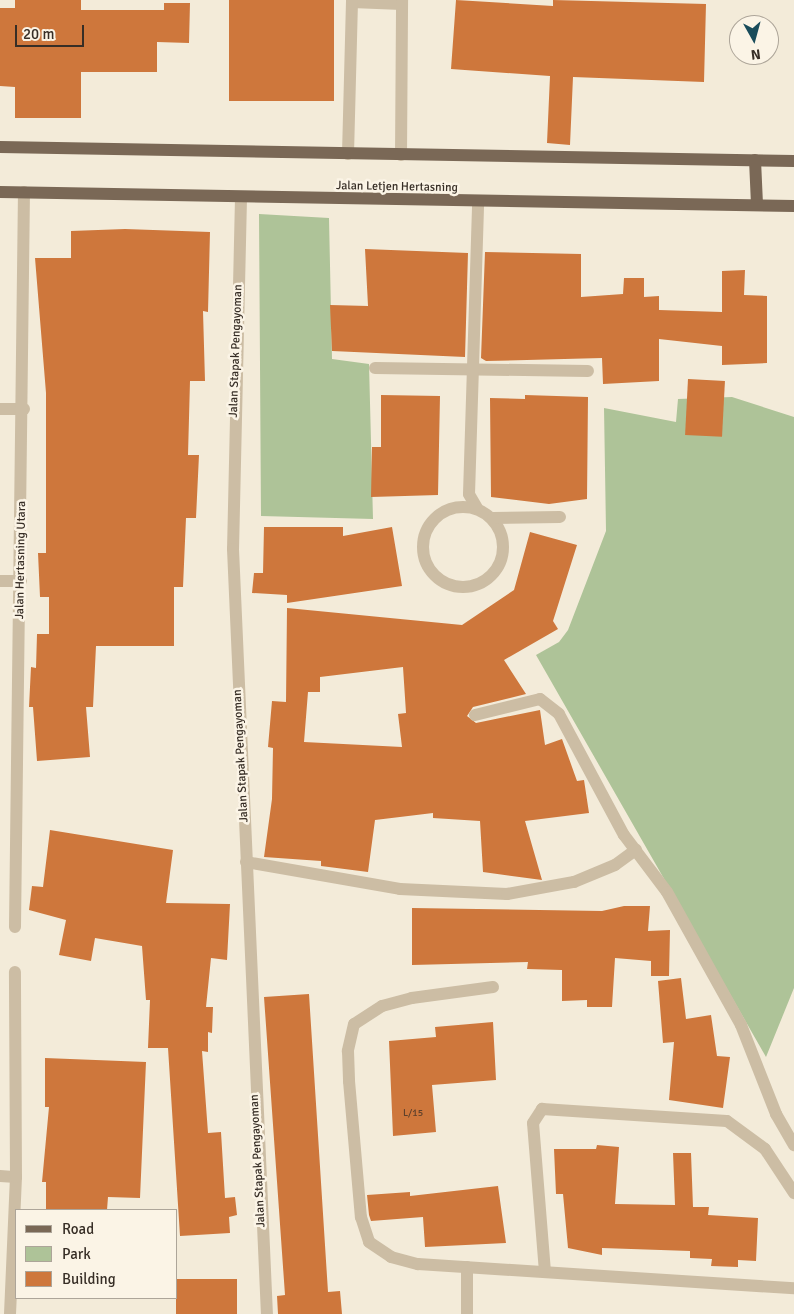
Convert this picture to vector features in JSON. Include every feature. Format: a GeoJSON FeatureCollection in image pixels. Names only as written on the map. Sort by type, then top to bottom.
{"type":"FeatureCollection","features":[{"type":"Feature","properties":{"kind":"main road"},"geometry":{"type":"LineString","coordinates":[[0,147],[794,161]]}},
{"type":"Feature","properties":{"kind":"main road"},"geometry":{"type":"LineString","coordinates":[[755,160],[757,204]]}},
{"type":"Feature","properties":{"kind":"main road","name":"Jalan Letjen Hertasning"},"geometry":{"type":"LineString","coordinates":[[0,192],[240,198],[794,206]]}},
{"type":"Feature","properties":{"kind":"street"},"geometry":{"type":"LineString","coordinates":[[348,154],[352,1],[402,2],[400,155]]}},
{"type":"Feature","properties":{"kind":"street","name":"Jalan Hertasning Utara"},"geometry":{"type":"LineString","coordinates":[[15,927],[24,409],[24,192]]}},
{"type":"Feature","properties":{"kind":"street","name":"Jalan Stapak Pengayoman"},"geometry":{"type":"LineString","coordinates":[[240,198],[233,549],[267,1314]]}},
{"type":"Feature","properties":{"kind":"street"},"geometry":{"type":"LineString","coordinates":[[477,508],[444,511],[427,528],[423,552],[426,564],[442,582],[476,586],[498,568],[504,551],[502,534],[492,518],[477,508],[469,494],[478,202]]}},
{"type":"Feature","properties":{"kind":"street"},"geometry":{"type":"LineString","coordinates":[[375,368],[588,371]]}},
{"type":"Feature","properties":{"kind":"street"},"geometry":{"type":"LineString","coordinates":[[0,409],[24,409]]}},
{"type":"Feature","properties":{"kind":"street"},"geometry":{"type":"LineString","coordinates":[[492,518],[560,517]]}},
{"type":"Feature","properties":{"kind":"street"},"geometry":{"type":"LineString","coordinates":[[0,580],[21,580]]}},
{"type":"Feature","properties":{"kind":"street"},"geometry":{"type":"LineString","coordinates":[[475,715],[530,700],[553,705],[636,850],[667,892],[741,1024],[776,1114],[794,1145]]}},
{"type":"Feature","properties":{"kind":"street"},"geometry":{"type":"LineString","coordinates":[[246,862],[400,889],[507,894],[574,882],[615,865],[636,850]]}},
{"type":"Feature","properties":{"kind":"street"},"geometry":{"type":"LineString","coordinates":[[10,1314],[16,1177],[14,972]]}},
{"type":"Feature","properties":{"kind":"street"},"geometry":{"type":"LineString","coordinates":[[493,987],[382,1006],[354,1024],[348,1051],[366,1237],[380,1251],[404,1261],[467,1267],[794,1288]]}},
{"type":"Feature","properties":{"kind":"street"},"geometry":{"type":"LineString","coordinates":[[545,1272],[533,1123],[542,1109],[727,1121],[765,1150],[794,1193]]}},
{"type":"Feature","properties":{"kind":"street"},"geometry":{"type":"LineString","coordinates":[[0,1176],[16,1177]]}},
{"type":"Feature","properties":{"kind":"street"},"geometry":{"type":"LineString","coordinates":[[467,1267],[467,1314]]}},
{"type":"Feature","properties":{"kind":"green space"},"geometry":{"type":"Polygon","coordinates":[[[259,214],[329,218],[332,359],[369,364],[373,519],[261,516],[259,214]]]}},
{"type":"Feature","properties":{"kind":"green space"},"geometry":{"type":"Polygon","coordinates":[[[732,397],[794,417],[794,988],[766,1057],[536,655],[559,642],[568,630],[606,531],[604,408],[676,422],[678,399],[732,397]]]}},
{"type":"Feature","properties":{"kind":"building"},"geometry":{"type":"Polygon","coordinates":[[[15,0],[81,0],[81,10],[164,10],[164,3],[190,3],[189,43],[157,42],[157,72],[81,72],[81,118],[15,118],[15,87],[0,86],[0,8],[15,8],[15,0]]]}},
{"type":"Feature","properties":{"kind":"building"},"geometry":{"type":"Polygon","coordinates":[[[229,0],[334,0],[334,101],[229,101],[229,0]]]}},
{"type":"Feature","properties":{"kind":"building"},"geometry":{"type":"Polygon","coordinates":[[[456,0],[553,6],[553,0],[706,4],[704,82],[573,77],[570,145],[547,143],[550,76],[451,69],[456,0]]]}},
{"type":"Feature","properties":{"kind":"building"},"geometry":{"type":"Polygon","coordinates":[[[125,229],[210,232],[208,312],[203,311],[205,381],[190,381],[188,455],[199,455],[196,518],[186,518],[183,587],[174,587],[174,646],[96,646],[93,707],[86,707],[90,757],[37,761],[33,707],[29,707],[31,667],[36,668],[37,634],[49,634],[49,597],[40,597],[38,553],[46,553],[46,393],[35,258],[71,258],[71,231],[125,229]]]}},
{"type":"Feature","properties":{"kind":"building"},"geometry":{"type":"Polygon","coordinates":[[[365,249],[468,253],[465,357],[332,351],[330,305],[368,306],[365,249]]]}},
{"type":"Feature","properties":{"kind":"building"},"geometry":{"type":"Polygon","coordinates":[[[485,252],[581,254],[581,297],[623,294],[624,278],[644,278],[644,297],[659,296],[659,310],[722,312],[722,271],[745,270],[744,295],[767,296],[767,363],[722,365],[722,346],[659,339],[659,381],[603,384],[602,358],[486,361],[481,358],[485,252]]]}},
{"type":"Feature","properties":{"kind":"building"},"geometry":{"type":"Polygon","coordinates":[[[688,379],[725,381],[722,437],[685,435],[688,379]]]}},
{"type":"Feature","properties":{"kind":"building"},"geometry":{"type":"Polygon","coordinates":[[[381,395],[440,396],[438,495],[371,497],[372,447],[381,447],[381,395]]]}},
{"type":"Feature","properties":{"kind":"building"},"geometry":{"type":"Polygon","coordinates":[[[525,395],[588,397],[587,499],[549,504],[491,497],[490,398],[525,399],[525,395]]]}},
{"type":"Feature","properties":{"kind":"building"},"geometry":{"type":"Polygon","coordinates":[[[264,527],[343,527],[343,536],[392,527],[402,586],[287,603],[287,595],[252,593],[254,573],[263,573],[264,527]]]}},
{"type":"Feature","properties":{"kind":"building"},"geometry":{"type":"Polygon","coordinates":[[[530,532],[577,545],[553,621],[558,629],[504,660],[526,694],[473,707],[467,716],[476,723],[540,710],[545,745],[562,739],[577,781],[584,780],[589,813],[525,821],[542,880],[483,872],[480,821],[433,818],[433,813],[375,820],[368,872],[321,866],[321,861],[264,857],[272,799],[273,748],[268,747],[272,701],[286,702],[287,608],[462,625],[514,590],[530,532]],[[403,667],[320,677],[320,692],[308,692],[304,742],[402,747],[398,714],[406,713],[403,667]]]}},
{"type":"Feature","properties":{"kind":"building"},"geometry":{"type":"Polygon","coordinates":[[[50,830],[173,850],[166,903],[230,904],[227,960],[211,958],[206,1007],[213,1007],[212,1033],[208,1032],[208,1052],[202,1051],[208,1133],[221,1132],[225,1198],[235,1197],[237,1215],[229,1217],[230,1233],[180,1236],[168,1048],[148,1048],[150,1000],[146,1000],[142,946],[95,938],[91,961],[59,955],[66,920],[29,910],[32,886],[43,887],[50,830]]]}},
{"type":"Feature","properties":{"kind":"building"},"geometry":{"type":"Polygon","coordinates":[[[624,906],[650,906],[648,931],[670,930],[669,976],[651,976],[651,961],[615,958],[612,1007],[587,1007],[587,1000],[562,1001],[562,970],[527,969],[528,962],[412,965],[412,908],[602,911],[624,906]]]}},
{"type":"Feature","properties":{"kind":"building"},"geometry":{"type":"Polygon","coordinates":[[[681,978],[686,1019],[711,1015],[717,1056],[730,1057],[723,1108],[669,1100],[674,1042],[663,1043],[658,981],[681,978]]]}},
{"type":"Feature","properties":{"kind":"building"},"geometry":{"type":"Polygon","coordinates":[[[309,994],[328,1292],[340,1291],[342,1314],[278,1314],[277,1296],[285,1295],[264,997],[309,994]]]}},
{"type":"Feature","properties":{"kind":"building"},"geometry":{"type":"Polygon","coordinates":[[[493,1022],[496,1080],[432,1085],[436,1132],[393,1136],[389,1041],[436,1037],[435,1027],[493,1022]]]}},
{"type":"Feature","properties":{"kind":"building"},"geometry":{"type":"Polygon","coordinates":[[[45,1058],[146,1062],[140,1198],[108,1197],[107,1209],[46,1209],[46,1182],[42,1182],[49,1107],[45,1107],[45,1058]]]}},
{"type":"Feature","properties":{"kind":"building"},"geometry":{"type":"Polygon","coordinates":[[[597,1145],[619,1147],[615,1204],[675,1205],[673,1153],[691,1153],[693,1207],[709,1207],[708,1215],[758,1218],[756,1261],[738,1260],[738,1267],[711,1266],[712,1259],[690,1258],[690,1251],[602,1248],[602,1255],[568,1248],[563,1194],[556,1194],[554,1149],[596,1149],[597,1145]]]}},
{"type":"Feature","properties":{"kind":"building"},"geometry":{"type":"Polygon","coordinates":[[[498,1186],[506,1243],[425,1247],[423,1217],[371,1221],[369,1215],[367,1195],[410,1192],[410,1196],[498,1186]]]}},
{"type":"Feature","properties":{"kind":"building"},"geometry":{"type":"Polygon","coordinates":[[[178,1279],[237,1279],[237,1314],[176,1314],[178,1279]]]}}]}
